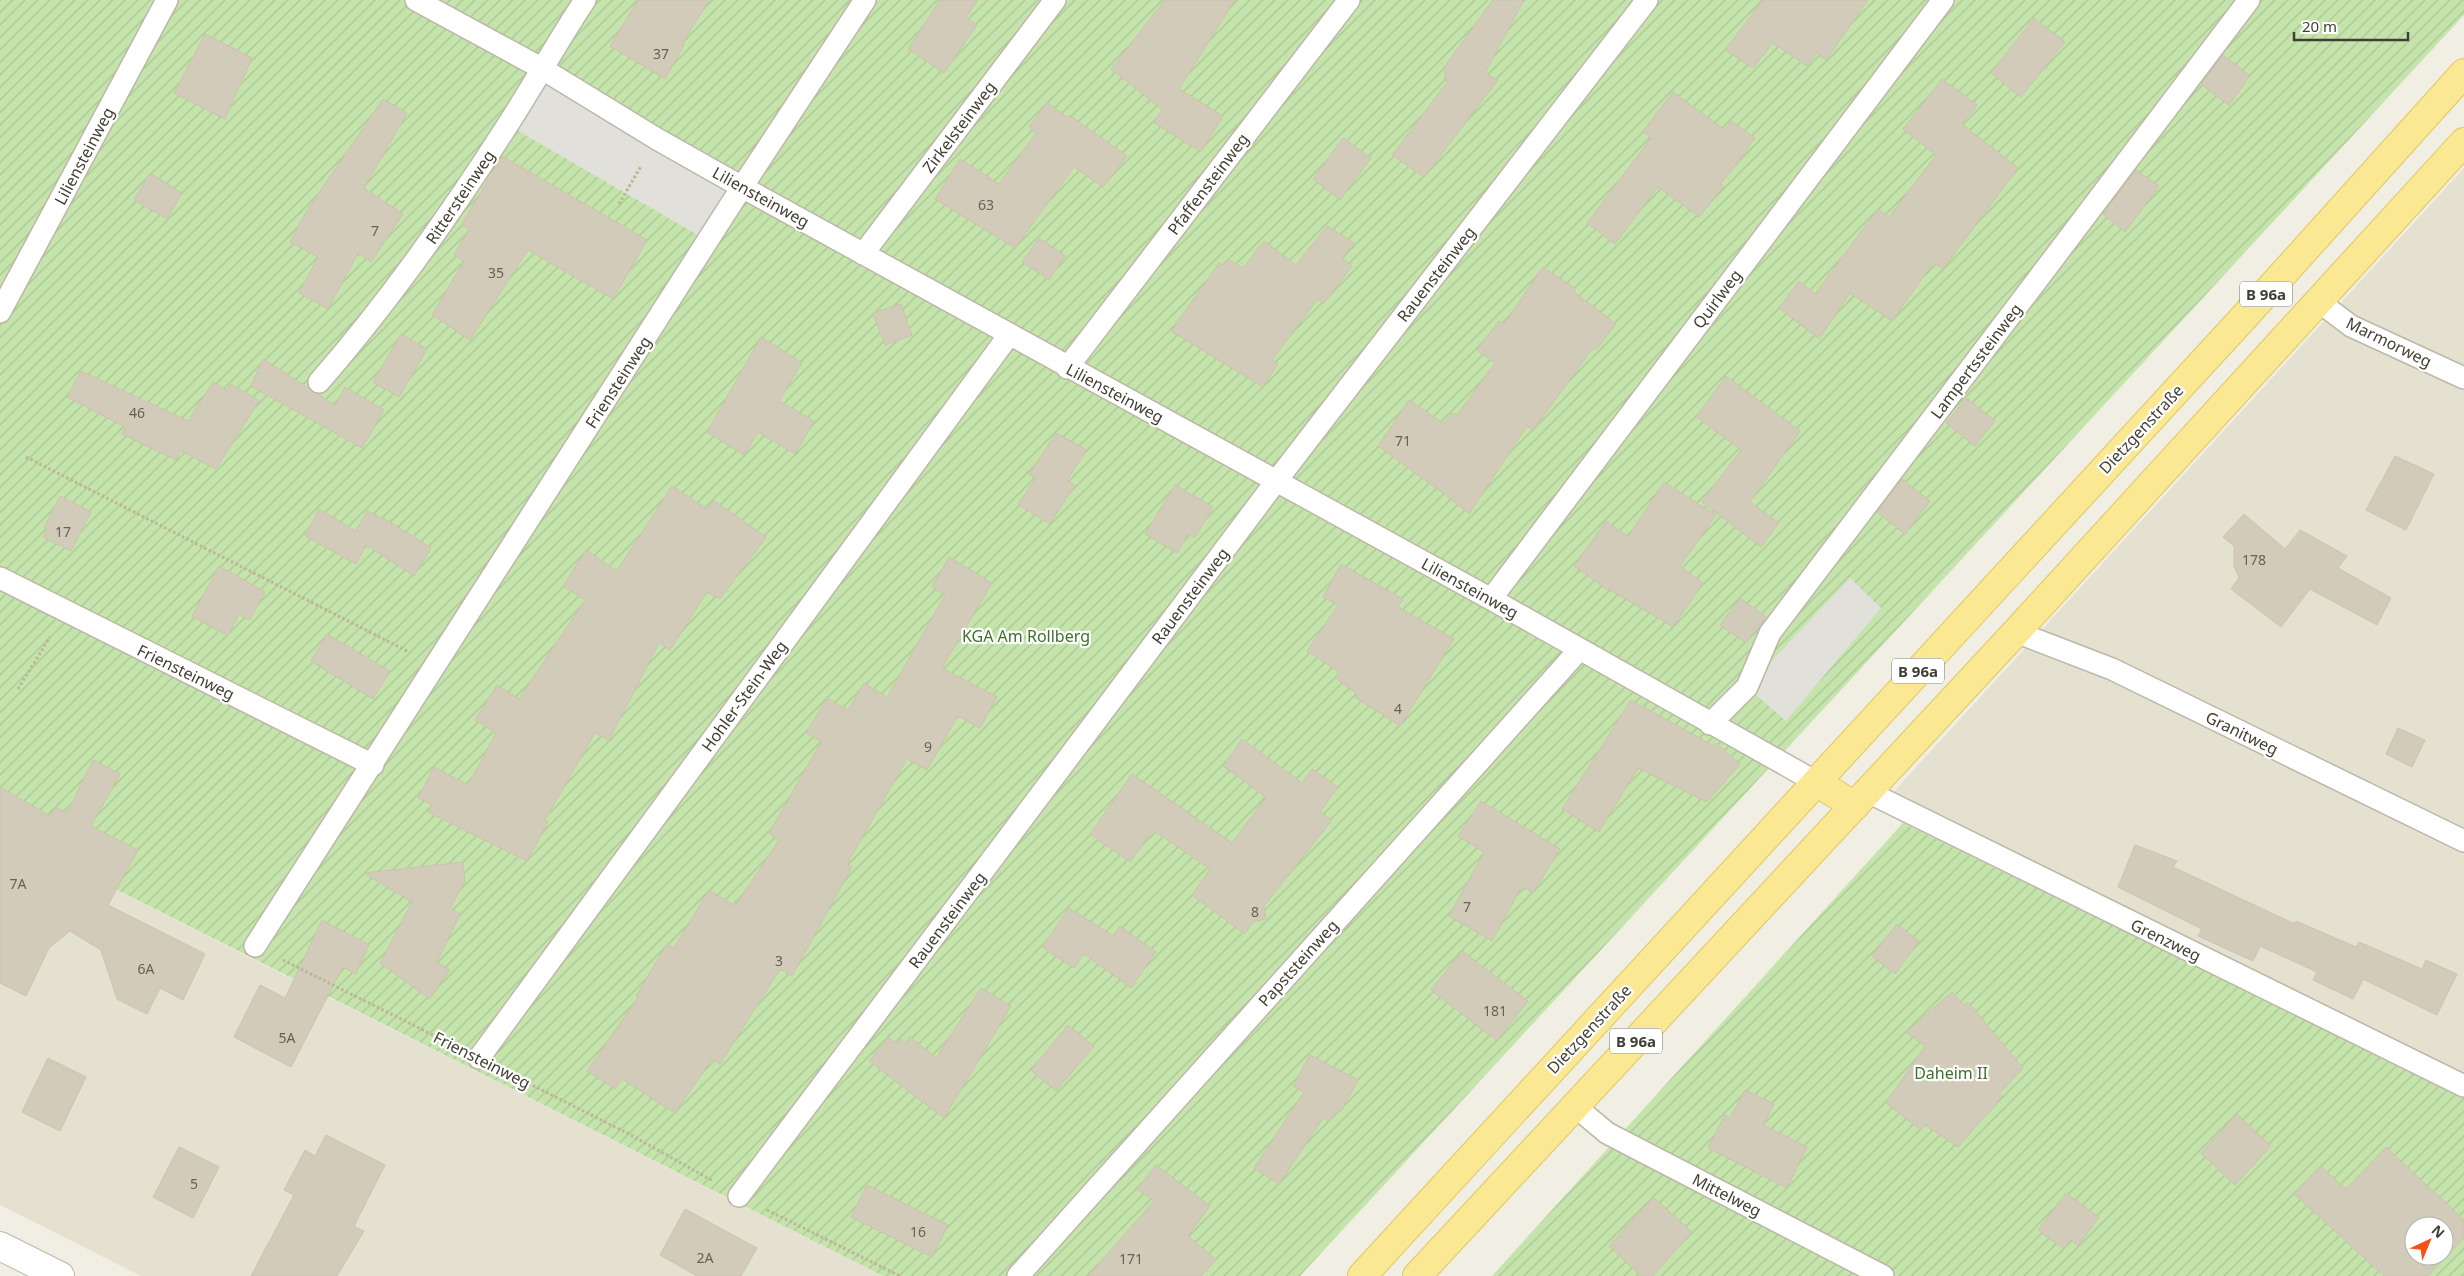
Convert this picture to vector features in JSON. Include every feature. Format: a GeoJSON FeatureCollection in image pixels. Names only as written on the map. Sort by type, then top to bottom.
{"type":"FeatureCollection","features":[{"type":"Feature","properties":{"kind":"main road","name":"Dietzgenstraße"},"geometry":{"type":"LineString","coordinates":[[1362,1276],[2246,315],[2464,74]]}},
{"type":"Feature","properties":{"kind":"main road","name":"B 96a"},"geometry":{"type":"LineString","coordinates":[[1417,1276],[2016,632],[2464,142]]}},
{"type":"Feature","properties":{"kind":"main road"},"geometry":{"type":"LineString","coordinates":[[1816,782],[1861,799]]}},
{"type":"Feature","properties":{"kind":"street"},"geometry":{"type":"LineString","coordinates":[[0,1246],[60,1276]]}},
{"type":"Feature","properties":{"kind":"lane","name":"Liliensteinweg"},"geometry":{"type":"LineString","coordinates":[[0,312],[168,0]]}},
{"type":"Feature","properties":{"kind":"lane","name":"Liliensteinweg"},"geometry":{"type":"LineString","coordinates":[[416,0],[541,68],[657,139],[742,187],[1067,368],[1277,480],[1816,782]]}},
{"type":"Feature","properties":{"kind":"lane","name":"Rittersteinweg"},"geometry":{"type":"LineString","coordinates":[[319,382],[365,329],[427,245],[508,125],[541,68],[585,0]]}},
{"type":"Feature","properties":{"kind":"lane","name":"Friensteinweg"},"geometry":{"type":"LineString","coordinates":[[255,946],[373,765],[742,187],[865,0]]}},
{"type":"Feature","properties":{"kind":"lane","name":"Zirkelsteinweg"},"geometry":{"type":"LineString","coordinates":[[863,254],[1055,0]]}},
{"type":"Feature","properties":{"kind":"lane","name":"Pfaffensteinweg"},"geometry":{"type":"LineString","coordinates":[[1067,368],[1349,0]]}},
{"type":"Feature","properties":{"kind":"lane","name":"Rauensteinweg"},"geometry":{"type":"LineString","coordinates":[[739,1196],[1277,480],[1647,0]]}},
{"type":"Feature","properties":{"kind":"lane","name":"Quirlweg"},"geometry":{"type":"LineString","coordinates":[[1491,599],[1943,0]]}},
{"type":"Feature","properties":{"kind":"lane","name":"Lampertssteinweg"},"geometry":{"type":"LineString","coordinates":[[1710,724],[1747,687],[1770,633],[2249,0]]}},
{"type":"Feature","properties":{"kind":"lane","name":"Marmorweg"},"geometry":{"type":"LineString","coordinates":[[2318,301],[2351,326],[2464,378]]}},
{"type":"Feature","properties":{"kind":"lane","name":"Hohler-Stein-Weg"},"geometry":{"type":"LineString","coordinates":[[479,1058],[1009,335]]}},
{"type":"Feature","properties":{"kind":"lane","name":"Friensteinweg"},"geometry":{"type":"LineString","coordinates":[[0,578],[65,613],[373,765]]}},
{"type":"Feature","properties":{"kind":"lane","name":"Granitweg"},"geometry":{"type":"LineString","coordinates":[[2016,632],[2112,670],[2464,841]]}},
{"type":"Feature","properties":{"kind":"lane","name":"Papststeinweg"},"geometry":{"type":"LineString","coordinates":[[1018,1276],[1579,650]]}},
{"type":"Feature","properties":{"kind":"lane","name":"Grenzweg"},"geometry":{"type":"LineString","coordinates":[[1861,799],[2464,1086]]}},
{"type":"Feature","properties":{"kind":"lane","name":"Mittelweg"},"geometry":{"type":"LineString","coordinates":[[1576,1107],[1607,1133],[1883,1276]]}},
{"type":"Feature","properties":{"kind":"path"},"geometry":{"type":"LineString","coordinates":[[619,204],[657,139]]}},
{"type":"Feature","properties":{"kind":"path"},"geometry":{"type":"LineString","coordinates":[[26,457],[436,665]]}},
{"type":"Feature","properties":{"kind":"path"},"geometry":{"type":"LineString","coordinates":[[18,689],[65,613]]}},
{"type":"Feature","properties":{"kind":"path","name":"Friensteinweg"},"geometry":{"type":"LineString","coordinates":[[255,946],[629,1134],[739,1196],[900,1276]]}},
{"type":"Feature","properties":{"kind":"shaded area"},"geometry":{"type":"Polygon","coordinates":[[[541,68],[742,187],[708,241],[508,125],[541,68]]]}},
{"type":"Feature","properties":{"kind":"shaded area"},"geometry":{"type":"Polygon","coordinates":[[[2464,168],[2464,1097],[1903,823],[1878,809],[2464,168]]]}},
{"type":"Feature","properties":{"kind":"shaded area"},"geometry":{"type":"Polygon","coordinates":[[[1850,578],[1881,608],[1786,721],[1747,687],[1850,578]]]}},
{"type":"Feature","properties":{"kind":"shaded area"},"geometry":{"type":"Polygon","coordinates":[[[0,831],[883,1276],[141,1276],[0,1205],[0,831]]]}},
{"type":"Feature","properties":{"kind":"green space","name":"KGA Am Rollberg"},"geometry":{"type":"Polygon","coordinates":[[[0,0],[2464,0],[2464,15],[1300,1276],[883,1276],[0,831],[0,0]]]}},
{"type":"Feature","properties":{"kind":"green space","name":"Daheim II"},"geometry":{"type":"Polygon","coordinates":[[[1903,823],[2464,1097],[2464,1276],[1492,1276],[1903,823]]]}},
{"type":"Feature","properties":{"kind":"building"},"geometry":{"type":"Polygon","coordinates":[[[638,0],[709,0],[682,44],[684,45],[665,79],[610,46],[638,0]]]}},
{"type":"Feature","properties":{"kind":"building"},"geometry":{"type":"Polygon","coordinates":[[[940,0],[978,0],[966,18],[977,25],[944,73],[908,49],[940,0]]]}},
{"type":"Feature","properties":{"kind":"building"},"geometry":{"type":"Polygon","coordinates":[[[1165,0],[1235,0],[1179,89],[1223,116],[1201,152],[1154,123],[1162,109],[1111,69],[1165,0]]]}},
{"type":"Feature","properties":{"kind":"building"},"geometry":{"type":"Polygon","coordinates":[[[1493,0],[1524,0],[1485,73],[1498,80],[1424,177],[1392,155],[1448,81],[1445,79],[1445,66],[1493,0]]]}},
{"type":"Feature","properties":{"kind":"building"},"geometry":{"type":"Polygon","coordinates":[[[1763,0],[1868,0],[1826,60],[1817,53],[1807,66],[1773,43],[1753,68],[1725,50],[1763,0]]]}},
{"type":"Feature","properties":{"kind":"building"},"geometry":{"type":"Polygon","coordinates":[[[2034,18],[2065,42],[2021,97],[1991,73],[2034,18]]]}},
{"type":"Feature","properties":{"kind":"building"},"geometry":{"type":"Polygon","coordinates":[[[205,34],[252,58],[225,119],[174,93],[205,34]]]}},
{"type":"Feature","properties":{"kind":"building"},"geometry":{"type":"Polygon","coordinates":[[[2223,55],[2250,76],[2229,105],[2201,84],[2223,55]]]}},
{"type":"Feature","properties":{"kind":"building"},"geometry":{"type":"Polygon","coordinates":[[[1942,79],[1977,105],[1962,124],[2018,168],[1943,269],[1933,263],[1892,321],[1850,293],[1819,339],[1779,308],[1799,281],[1815,294],[1878,209],[1889,217],[1936,155],[1903,129],[1942,79]]]}},
{"type":"Feature","properties":{"kind":"building"},"geometry":{"type":"Polygon","coordinates":[[[1673,92],[1725,130],[1731,121],[1755,138],[1720,184],[1724,186],[1699,217],[1658,187],[1615,244],[1587,223],[1651,138],[1643,131],[1673,92]]]}},
{"type":"Feature","properties":{"kind":"building"},"geometry":{"type":"Polygon","coordinates":[[[383,99],[407,113],[364,188],[403,214],[371,262],[358,253],[328,309],[299,293],[318,257],[290,242],[306,212],[383,99]]]}},
{"type":"Feature","properties":{"kind":"building"},"geometry":{"type":"Polygon","coordinates":[[[1047,102],[1068,118],[1069,115],[1127,156],[1103,187],[1074,167],[1015,248],[935,199],[960,159],[999,184],[1036,133],[1029,127],[1047,102]]]}},
{"type":"Feature","properties":{"kind":"building"},"geometry":{"type":"Polygon","coordinates":[[[1343,138],[1371,158],[1340,200],[1313,179],[1343,138]]]}},
{"type":"Feature","properties":{"kind":"building"},"geometry":{"type":"Polygon","coordinates":[[[502,156],[647,240],[613,299],[528,250],[470,340],[432,315],[464,261],[454,255],[469,229],[462,224],[502,156]]]}},
{"type":"Feature","properties":{"kind":"building"},"geometry":{"type":"Polygon","coordinates":[[[2136,170],[2159,186],[2125,232],[2103,214],[2136,170]]]}},
{"type":"Feature","properties":{"kind":"building"},"geometry":{"type":"Polygon","coordinates":[[[150,173],[182,193],[167,219],[134,200],[150,173]]]}},
{"type":"Feature","properties":{"kind":"building"},"geometry":{"type":"Polygon","coordinates":[[[1327,226],[1354,243],[1342,258],[1352,266],[1324,303],[1318,299],[1272,360],[1278,364],[1263,387],[1171,331],[1219,263],[1223,265],[1228,259],[1243,268],[1264,241],[1296,265],[1327,226]]]}},
{"type":"Feature","properties":{"kind":"building"},"geometry":{"type":"Polygon","coordinates":[[[1039,238],[1065,256],[1049,280],[1022,262],[1039,238]]]}},
{"type":"Feature","properties":{"kind":"building"},"geometry":{"type":"Polygon","coordinates":[[[1543,267],[1576,289],[1574,292],[1616,324],[1596,350],[1593,348],[1533,430],[1527,426],[1469,514],[1378,446],[1409,400],[1444,424],[1452,413],[1457,415],[1495,363],[1477,350],[1499,321],[1504,324],[1543,267]]]}},
{"type":"Feature","properties":{"kind":"building"},"geometry":{"type":"Polygon","coordinates":[[[901,304],[912,335],[885,345],[873,313],[901,304]]]}},
{"type":"Feature","properties":{"kind":"building"},"geometry":{"type":"Polygon","coordinates":[[[401,334],[427,349],[399,397],[373,382],[401,334]]]}},
{"type":"Feature","properties":{"kind":"building"},"geometry":{"type":"Polygon","coordinates":[[[761,337],[802,363],[779,401],[814,421],[795,454],[758,432],[744,455],[707,432],[761,337]]]}},
{"type":"Feature","properties":{"kind":"building"},"geometry":{"type":"Polygon","coordinates":[[[263,359],[335,405],[345,387],[384,410],[362,448],[251,386],[263,359]]]}},
{"type":"Feature","properties":{"kind":"building"},"geometry":{"type":"Polygon","coordinates":[[[81,371],[188,421],[213,382],[227,390],[231,384],[259,401],[216,469],[181,451],[176,460],[122,434],[125,427],[67,397],[81,371]]]}},
{"type":"Feature","properties":{"kind":"building"},"geometry":{"type":"Polygon","coordinates":[[[1726,376],[1800,431],[1750,502],[1779,523],[1761,547],[1702,502],[1741,450],[1696,417],[1726,376]]]}},
{"type":"Feature","properties":{"kind":"building"},"geometry":{"type":"Polygon","coordinates":[[[1967,398],[1995,421],[1975,446],[1946,423],[1967,398]]]}},
{"type":"Feature","properties":{"kind":"building"},"geometry":{"type":"Polygon","coordinates":[[[1056,433],[1087,450],[1067,480],[1075,485],[1050,524],[1018,504],[1036,478],[1029,474],[1056,433]]]}},
{"type":"Feature","properties":{"kind":"building"},"geometry":{"type":"Polygon","coordinates":[[[2395,456],[2434,474],[2406,530],[2366,510],[2395,456]]]}},
{"type":"Feature","properties":{"kind":"building"},"geometry":{"type":"Polygon","coordinates":[[[1902,479],[1930,501],[1905,534],[1877,512],[1902,479]]]}},
{"type":"Feature","properties":{"kind":"building"},"geometry":{"type":"Polygon","coordinates":[[[1664,482],[1716,515],[1680,566],[1703,583],[1673,627],[1608,590],[1574,566],[1606,521],[1628,537],[1664,482]]]}},
{"type":"Feature","properties":{"kind":"building"},"geometry":{"type":"Polygon","coordinates":[[[1175,485],[1213,507],[1195,538],[1188,534],[1177,553],[1145,534],[1175,485]]]}},
{"type":"Feature","properties":{"kind":"building"},"geometry":{"type":"Polygon","coordinates":[[[672,486],[707,509],[713,500],[766,537],[720,599],[707,592],[670,650],[659,643],[609,740],[595,733],[545,820],[548,822],[527,861],[428,812],[432,805],[418,798],[434,767],[468,785],[496,733],[475,720],[497,685],[519,699],[585,600],[563,586],[586,550],[617,571],[672,486]]]}},
{"type":"Feature","properties":{"kind":"building"},"geometry":{"type":"Polygon","coordinates":[[[60,496],[91,512],[71,551],[43,537],[47,529],[44,528],[60,496]]]}},
{"type":"Feature","properties":{"kind":"building"},"geometry":{"type":"Polygon","coordinates":[[[319,509],[356,531],[367,511],[390,522],[431,548],[414,576],[366,545],[356,564],[305,536],[319,509]]]}},
{"type":"Feature","properties":{"kind":"building"},"geometry":{"type":"Polygon","coordinates":[[[2244,514],[2285,549],[2300,530],[2347,556],[2338,568],[2391,598],[2377,625],[2310,589],[2281,627],[2231,589],[2239,578],[2234,566],[2234,546],[2223,537],[2244,514]]]}},
{"type":"Feature","properties":{"kind":"building"},"geometry":{"type":"Polygon","coordinates":[[[949,557],[992,583],[942,668],[997,697],[980,728],[958,716],[927,770],[907,759],[847,864],[852,867],[792,976],[780,969],[720,1064],[712,1059],[675,1113],[622,1079],[615,1089],[587,1071],[638,997],[636,996],[667,944],[674,948],[709,890],[735,906],[779,840],[769,833],[821,742],[806,733],[827,698],[848,710],[864,683],[887,697],[945,595],[932,587],[949,557]]]}},
{"type":"Feature","properties":{"kind":"building"},"geometry":{"type":"Polygon","coordinates":[[[1341,564],[1403,599],[1398,607],[1454,639],[1400,726],[1355,697],[1357,694],[1335,678],[1339,672],[1307,651],[1338,605],[1323,597],[1341,564]]]}},
{"type":"Feature","properties":{"kind":"building"},"geometry":{"type":"Polygon","coordinates":[[[219,566],[265,592],[250,620],[239,615],[228,636],[192,616],[219,566]]]}},
{"type":"Feature","properties":{"kind":"building"},"geometry":{"type":"Polygon","coordinates":[[[1740,598],[1766,617],[1746,643],[1720,625],[1740,598]]]}},
{"type":"Feature","properties":{"kind":"building"},"geometry":{"type":"Polygon","coordinates":[[[327,634],[390,671],[373,699],[311,661],[327,634]]]}},
{"type":"Feature","properties":{"kind":"building"},"geometry":{"type":"Polygon","coordinates":[[[1631,700],[1714,746],[1716,743],[1740,764],[1707,802],[1638,768],[1599,832],[1562,809],[1631,700]]]}},
{"type":"Feature","properties":{"kind":"building"},"geometry":{"type":"Polygon","coordinates":[[[2398,728],[2425,740],[2412,767],[2386,754],[2398,728]]]}},
{"type":"Feature","properties":{"kind":"building"},"geometry":{"type":"Polygon","coordinates":[[[1242,739],[1302,783],[1312,769],[1338,787],[1320,812],[1332,820],[1264,906],[1266,919],[1253,922],[1245,934],[1192,895],[1210,869],[1153,830],[1130,862],[1090,834],[1132,774],[1232,843],[1266,797],[1223,766],[1242,739]]]}},
{"type":"Feature","properties":{"kind":"building"},"geometry":{"type":"Polygon","coordinates":[[[93,760],[120,774],[91,826],[138,850],[108,905],[205,954],[183,1000],[160,988],[147,1014],[117,999],[101,950],[70,931],[49,948],[26,996],[0,983],[0,787],[50,816],[55,807],[67,813],[93,760]]]}},
{"type":"Feature","properties":{"kind":"building"},"geometry":{"type":"Polygon","coordinates":[[[1481,801],[1560,849],[1533,893],[1522,886],[1492,941],[1449,916],[1484,852],[1458,836],[1481,801]]]}},
{"type":"Feature","properties":{"kind":"building"},"geometry":{"type":"Polygon","coordinates":[[[2135,845],[2177,861],[2173,867],[2295,924],[2296,921],[2356,947],[2359,942],[2422,969],[2426,960],[2457,974],[2437,1015],[2363,979],[2353,999],[2313,980],[2317,972],[2260,946],[2253,961],[2198,936],[2202,929],[2118,887],[2135,845]]]}},
{"type":"Feature","properties":{"kind":"building"},"geometry":{"type":"Polygon","coordinates":[[[463,862],[465,882],[450,908],[460,914],[437,962],[450,970],[430,999],[380,963],[412,902],[364,873],[463,862]]]}},
{"type":"Feature","properties":{"kind":"building"},"geometry":{"type":"Polygon","coordinates":[[[1069,908],[1113,936],[1120,926],[1156,952],[1131,988],[1084,954],[1074,968],[1042,947],[1069,908]]]}},
{"type":"Feature","properties":{"kind":"building"},"geometry":{"type":"Polygon","coordinates":[[[322,920],[369,945],[356,974],[343,967],[291,1067],[234,1037],[260,985],[285,998],[322,920]]]}},
{"type":"Feature","properties":{"kind":"building"},"geometry":{"type":"Polygon","coordinates":[[[1897,924],[1919,941],[1895,974],[1872,956],[1897,924]]]}},
{"type":"Feature","properties":{"kind":"building"},"geometry":{"type":"Polygon","coordinates":[[[1462,951],[1528,1001],[1497,1041],[1431,990],[1462,951]]]}},
{"type":"Feature","properties":{"kind":"building"},"geometry":{"type":"Polygon","coordinates":[[[981,988],[1011,1006],[944,1118],[869,1061],[888,1037],[897,1044],[901,1039],[905,1043],[910,1037],[936,1058],[981,988]]]}},
{"type":"Feature","properties":{"kind":"building"},"geometry":{"type":"Polygon","coordinates":[[[1952,992],[1964,1005],[1968,1002],[2023,1068],[1999,1094],[2002,1097],[1958,1147],[1925,1125],[1921,1130],[1886,1103],[1925,1046],[1906,1032],[1952,992]]]}},
{"type":"Feature","properties":{"kind":"building"},"geometry":{"type":"Polygon","coordinates":[[[1068,1025],[1094,1046],[1056,1091],[1031,1070],[1068,1025]]]}},
{"type":"Feature","properties":{"kind":"building"},"geometry":{"type":"Polygon","coordinates":[[[1310,1055],[1358,1080],[1341,1111],[1336,1109],[1330,1122],[1323,1118],[1279,1184],[1254,1168],[1304,1092],[1293,1086],[1310,1055]]]}},
{"type":"Feature","properties":{"kind":"building"},"geometry":{"type":"Polygon","coordinates":[[[48,1058],[86,1077],[60,1131],[22,1112],[48,1058]]]}},
{"type":"Feature","properties":{"kind":"building"},"geometry":{"type":"Polygon","coordinates":[[[1745,1090],[1774,1104],[1763,1125],[1807,1147],[1787,1188],[1708,1148],[1725,1115],[1730,1118],[1745,1090]]]}},
{"type":"Feature","properties":{"kind":"building"},"geometry":{"type":"Polygon","coordinates":[[[2237,1114],[2271,1146],[2235,1185],[2201,1153],[2237,1114]]]}},
{"type":"Feature","properties":{"kind":"building"},"geometry":{"type":"Polygon","coordinates":[[[326,1135],[385,1165],[354,1226],[364,1231],[337,1276],[251,1276],[294,1195],[284,1190],[305,1150],[315,1156],[326,1135]]]}},
{"type":"Feature","properties":{"kind":"building"},"geometry":{"type":"Polygon","coordinates":[[[179,1147],[219,1167],[193,1218],[153,1197],[179,1147]]]}},
{"type":"Feature","properties":{"kind":"building"},"geometry":{"type":"Polygon","coordinates":[[[2386,1147],[2464,1220],[2464,1238],[2454,1249],[2454,1216],[2404,1216],[2404,1266],[2437,1266],[2428,1276],[2384,1276],[2294,1194],[2320,1166],[2346,1189],[2386,1147]]]}},
{"type":"Feature","properties":{"kind":"building"},"geometry":{"type":"Polygon","coordinates":[[[1156,1165],[1210,1206],[1188,1236],[1216,1260],[1201,1276],[1088,1276],[1154,1201],[1137,1189],[1156,1165]]]}},
{"type":"Feature","properties":{"kind":"building"},"geometry":{"type":"Polygon","coordinates":[[[867,1185],[948,1225],[932,1257],[851,1217],[867,1185]]]}},
{"type":"Feature","properties":{"kind":"building"},"geometry":{"type":"Polygon","coordinates":[[[2066,1193],[2099,1217],[2078,1246],[2071,1240],[2064,1249],[2038,1230],[2066,1193]]]}},
{"type":"Feature","properties":{"kind":"building"},"geometry":{"type":"Polygon","coordinates":[[[1653,1197],[1692,1232],[1653,1276],[1641,1276],[1609,1246],[1653,1197]]]}},
{"type":"Feature","properties":{"kind":"building"},"geometry":{"type":"Polygon","coordinates":[[[685,1209],[757,1248],[741,1276],[697,1276],[660,1255],[685,1209]]]}}]}
